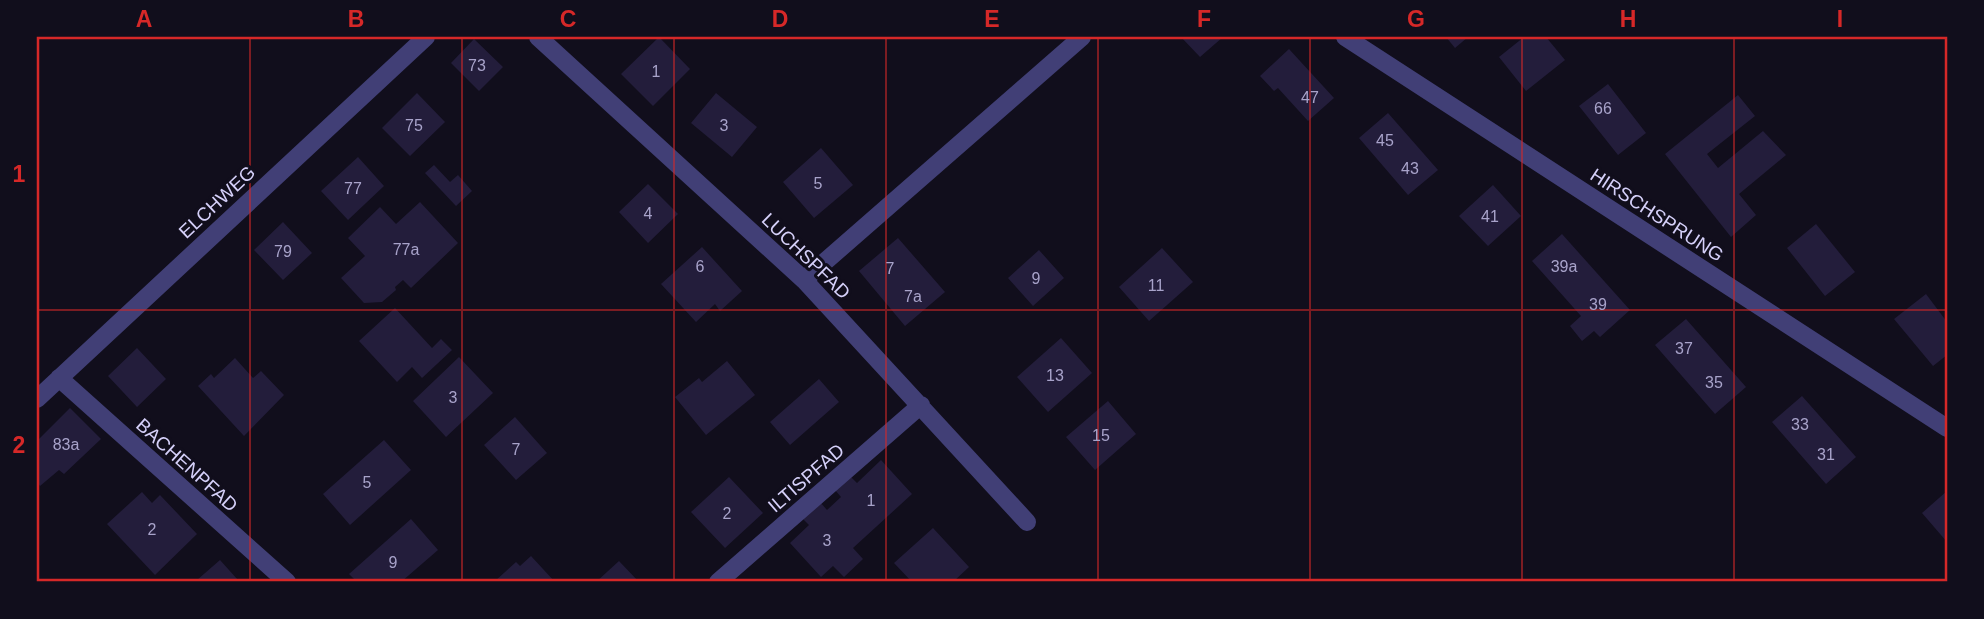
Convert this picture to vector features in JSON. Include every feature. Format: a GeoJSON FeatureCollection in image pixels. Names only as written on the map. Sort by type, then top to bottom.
{"type":"FeatureCollection","features":[{"type":"Feature","properties":{"kind":"street","name":"ELCHWEG"},"geometry":{"type":"LineString","coordinates":[[37,398],[426,37]]}},
{"type":"Feature","properties":{"kind":"street","name":"LUCHSPFAD"},"geometry":{"type":"LineString","coordinates":[[538,37],[804,279],[1027,522]]}},
{"type":"Feature","properties":{"kind":"street"},"geometry":{"type":"LineString","coordinates":[[804,279],[1082,37]]}},
{"type":"Feature","properties":{"kind":"street","name":"HIRSCHSPRUNG"},"geometry":{"type":"LineString","coordinates":[[1345,37],[1947,428]]}},
{"type":"Feature","properties":{"kind":"street","name":"BACHENPFAD"},"geometry":{"type":"LineString","coordinates":[[59,378],[287,582]]}},
{"type":"Feature","properties":{"kind":"street","name":"ILTISPFAD"},"geometry":{"type":"LineString","coordinates":[[718,582],[921,405]]}},
{"type":"Feature","properties":{"kind":"building"},"geometry":{"type":"Polygon","coordinates":[[[659,37],[690,69],[653,106],[621,74],[659,37]]]}},
{"type":"Feature","properties":{"kind":"building"},"geometry":{"type":"Polygon","coordinates":[[[1181,37],[1223,37],[1200,57],[1181,37]]]}},
{"type":"Feature","properties":{"kind":"building"},"geometry":{"type":"Polygon","coordinates":[[[1446,37],[1468,37],[1455,48],[1446,37]]]}},
{"type":"Feature","properties":{"kind":"building"},"geometry":{"type":"Polygon","coordinates":[[[1524,37],[1546,37],[1565,60],[1526,91],[1499,57],[1524,37]]]}},
{"type":"Feature","properties":{"kind":"building"},"geometry":{"type":"Polygon","coordinates":[[[474,39],[503,67],[479,91],[451,63],[474,39]]]}},
{"type":"Feature","properties":{"kind":"building"},"geometry":{"type":"Polygon","coordinates":[[[1289,49],[1334,98],[1308,121],[1278,88],[1274,91],[1260,76],[1289,49]]]}},
{"type":"Feature","properties":{"kind":"building"},"geometry":{"type":"Polygon","coordinates":[[[1608,84],[1646,133],[1618,155],[1579,106],[1608,84]]]}},
{"type":"Feature","properties":{"kind":"building"},"geometry":{"type":"Polygon","coordinates":[[[417,93],[445,122],[410,156],[382,128],[417,93]]]}},
{"type":"Feature","properties":{"kind":"building"},"geometry":{"type":"Polygon","coordinates":[[[716,93],[757,127],[732,157],[691,123],[716,93]]]}},
{"type":"Feature","properties":{"kind":"building"},"geometry":{"type":"Polygon","coordinates":[[[1738,95],[1755,116],[1707,154],[1718,168],[1763,131],[1786,155],[1739,194],[1756,215],[1731,237],[1665,154],[1738,95]]]}},
{"type":"Feature","properties":{"kind":"building"},"geometry":{"type":"Polygon","coordinates":[[[1388,113],[1438,170],[1408,195],[1359,138],[1388,113]]]}},
{"type":"Feature","properties":{"kind":"building"},"geometry":{"type":"Polygon","coordinates":[[[821,148],[853,185],[814,218],[783,182],[821,148]]]}},
{"type":"Feature","properties":{"kind":"building"},"geometry":{"type":"Polygon","coordinates":[[[358,157],[384,186],[348,220],[321,191],[358,157]]]}},
{"type":"Feature","properties":{"kind":"building"},"geometry":{"type":"Polygon","coordinates":[[[434,165],[450,182],[458,175],[472,191],[456,206],[425,173],[434,165]]]}},
{"type":"Feature","properties":{"kind":"building"},"geometry":{"type":"Polygon","coordinates":[[[648,184],[678,214],[648,243],[619,212],[648,184]]]}},
{"type":"Feature","properties":{"kind":"building"},"geometry":{"type":"Polygon","coordinates":[[[1493,185],[1521,216],[1488,246],[1459,216],[1493,185]]]}},
{"type":"Feature","properties":{"kind":"building"},"geometry":{"type":"Polygon","coordinates":[[[420,202],[458,243],[411,288],[403,280],[382,302],[364,303],[341,278],[365,256],[348,238],[380,207],[396,224],[420,202]]]}},
{"type":"Feature","properties":{"kind":"building"},"geometry":{"type":"Polygon","coordinates":[[[283,222],[312,253],[283,280],[254,250],[283,222]]]}},
{"type":"Feature","properties":{"kind":"building"},"geometry":{"type":"Polygon","coordinates":[[[1816,224],[1855,272],[1825,296],[1787,248],[1816,224]]]}},
{"type":"Feature","properties":{"kind":"building"},"geometry":{"type":"Polygon","coordinates":[[[1562,234],[1630,310],[1600,337],[1594,331],[1582,341],[1570,326],[1581,316],[1532,261],[1562,234]]]}},
{"type":"Feature","properties":{"kind":"building"},"geometry":{"type":"Polygon","coordinates":[[[898,238],[945,292],[905,326],[859,271],[898,238]]]}},
{"type":"Feature","properties":{"kind":"building"},"geometry":{"type":"Polygon","coordinates":[[[702,247],[742,291],[720,311],[715,304],[696,322],[661,284],[702,247]]]}},
{"type":"Feature","properties":{"kind":"building"},"geometry":{"type":"Polygon","coordinates":[[[1162,248],[1193,282],[1149,321],[1119,287],[1162,248]]]}},
{"type":"Feature","properties":{"kind":"building"},"geometry":{"type":"Polygon","coordinates":[[[1039,250],[1064,278],[1033,306],[1008,278],[1039,250]]]}},
{"type":"Feature","properties":{"kind":"building"},"geometry":{"type":"Polygon","coordinates":[[[1926,294],[1947,322],[1947,355],[1933,366],[1894,319],[1926,294]]]}},
{"type":"Feature","properties":{"kind":"building"},"geometry":{"type":"Polygon","coordinates":[[[395,308],[432,348],[441,339],[452,350],[422,378],[412,367],[397,382],[359,341],[395,308]]]}},
{"type":"Feature","properties":{"kind":"building"},"geometry":{"type":"Polygon","coordinates":[[[1686,319],[1746,387],[1715,414],[1655,345],[1686,319]]]}},
{"type":"Feature","properties":{"kind":"building"},"geometry":{"type":"Polygon","coordinates":[[[1061,338],[1092,373],[1048,412],[1017,377],[1061,338]]]}},
{"type":"Feature","properties":{"kind":"building"},"geometry":{"type":"Polygon","coordinates":[[[137,348],[166,379],[137,407],[108,376],[137,348]]]}},
{"type":"Feature","properties":{"kind":"building"},"geometry":{"type":"Polygon","coordinates":[[[459,357],[493,393],[446,437],[413,401],[459,357]]]}},
{"type":"Feature","properties":{"kind":"building"},"geometry":{"type":"Polygon","coordinates":[[[235,358],[253,378],[261,371],[284,395],[244,436],[198,386],[211,374],[214,378],[235,358]]]}},
{"type":"Feature","properties":{"kind":"building"},"geometry":{"type":"Polygon","coordinates":[[[727,361],[755,395],[706,435],[675,397],[699,378],[702,382],[727,361]]]}},
{"type":"Feature","properties":{"kind":"building"},"geometry":{"type":"Polygon","coordinates":[[[819,379],[839,402],[790,445],[770,422],[819,379]]]}},
{"type":"Feature","properties":{"kind":"building"},"geometry":{"type":"Polygon","coordinates":[[[1802,396],[1856,457],[1826,484],[1772,422],[1802,396]]]}},
{"type":"Feature","properties":{"kind":"building"},"geometry":{"type":"Polygon","coordinates":[[[1108,401],[1136,434],[1095,470],[1066,437],[1108,401]]]}},
{"type":"Feature","properties":{"kind":"building"},"geometry":{"type":"Polygon","coordinates":[[[70,408],[101,439],[64,474],[59,470],[40,486],[37,482],[37,441],[70,408]]]}},
{"type":"Feature","properties":{"kind":"building"},"geometry":{"type":"Polygon","coordinates":[[[515,417],[547,453],[516,480],[484,445],[515,417]]]}},
{"type":"Feature","properties":{"kind":"building"},"geometry":{"type":"Polygon","coordinates":[[[384,440],[411,470],[350,525],[323,494],[384,440]]]}},
{"type":"Feature","properties":{"kind":"building"},"geometry":{"type":"Polygon","coordinates":[[[881,460],[912,494],[853,548],[863,559],[844,577],[833,566],[821,577],[790,543],[809,525],[803,519],[820,502],[827,510],[841,497],[835,490],[850,476],[857,483],[881,460]]]}},
{"type":"Feature","properties":{"kind":"building"},"geometry":{"type":"Polygon","coordinates":[[[729,477],[763,513],[725,548],[691,512],[729,477]]]}},
{"type":"Feature","properties":{"kind":"building"},"geometry":{"type":"Polygon","coordinates":[[[1947,491],[1947,542],[1922,513],[1947,491]]]}},
{"type":"Feature","properties":{"kind":"building"},"geometry":{"type":"Polygon","coordinates":[[[142,492],[152,503],[160,495],[197,534],[155,575],[107,524],[142,492]]]}},
{"type":"Feature","properties":{"kind":"building"},"geometry":{"type":"Polygon","coordinates":[[[411,519],[438,550],[401,582],[357,582],[349,574],[411,519]]]}},
{"type":"Feature","properties":{"kind":"building"},"geometry":{"type":"Polygon","coordinates":[[[933,528],[969,567],[953,582],[912,582],[894,563],[933,528]]]}},
{"type":"Feature","properties":{"kind":"building"},"geometry":{"type":"Polygon","coordinates":[[[531,556],[555,582],[494,582],[516,562],[520,566],[531,556]]]}},
{"type":"Feature","properties":{"kind":"building"},"geometry":{"type":"Polygon","coordinates":[[[220,560],[238,580],[236,582],[198,582],[197,580],[220,560]]]}},
{"type":"Feature","properties":{"kind":"building"},"geometry":{"type":"Polygon","coordinates":[[[619,561],[639,582],[596,582],[619,561]]]}}]}
